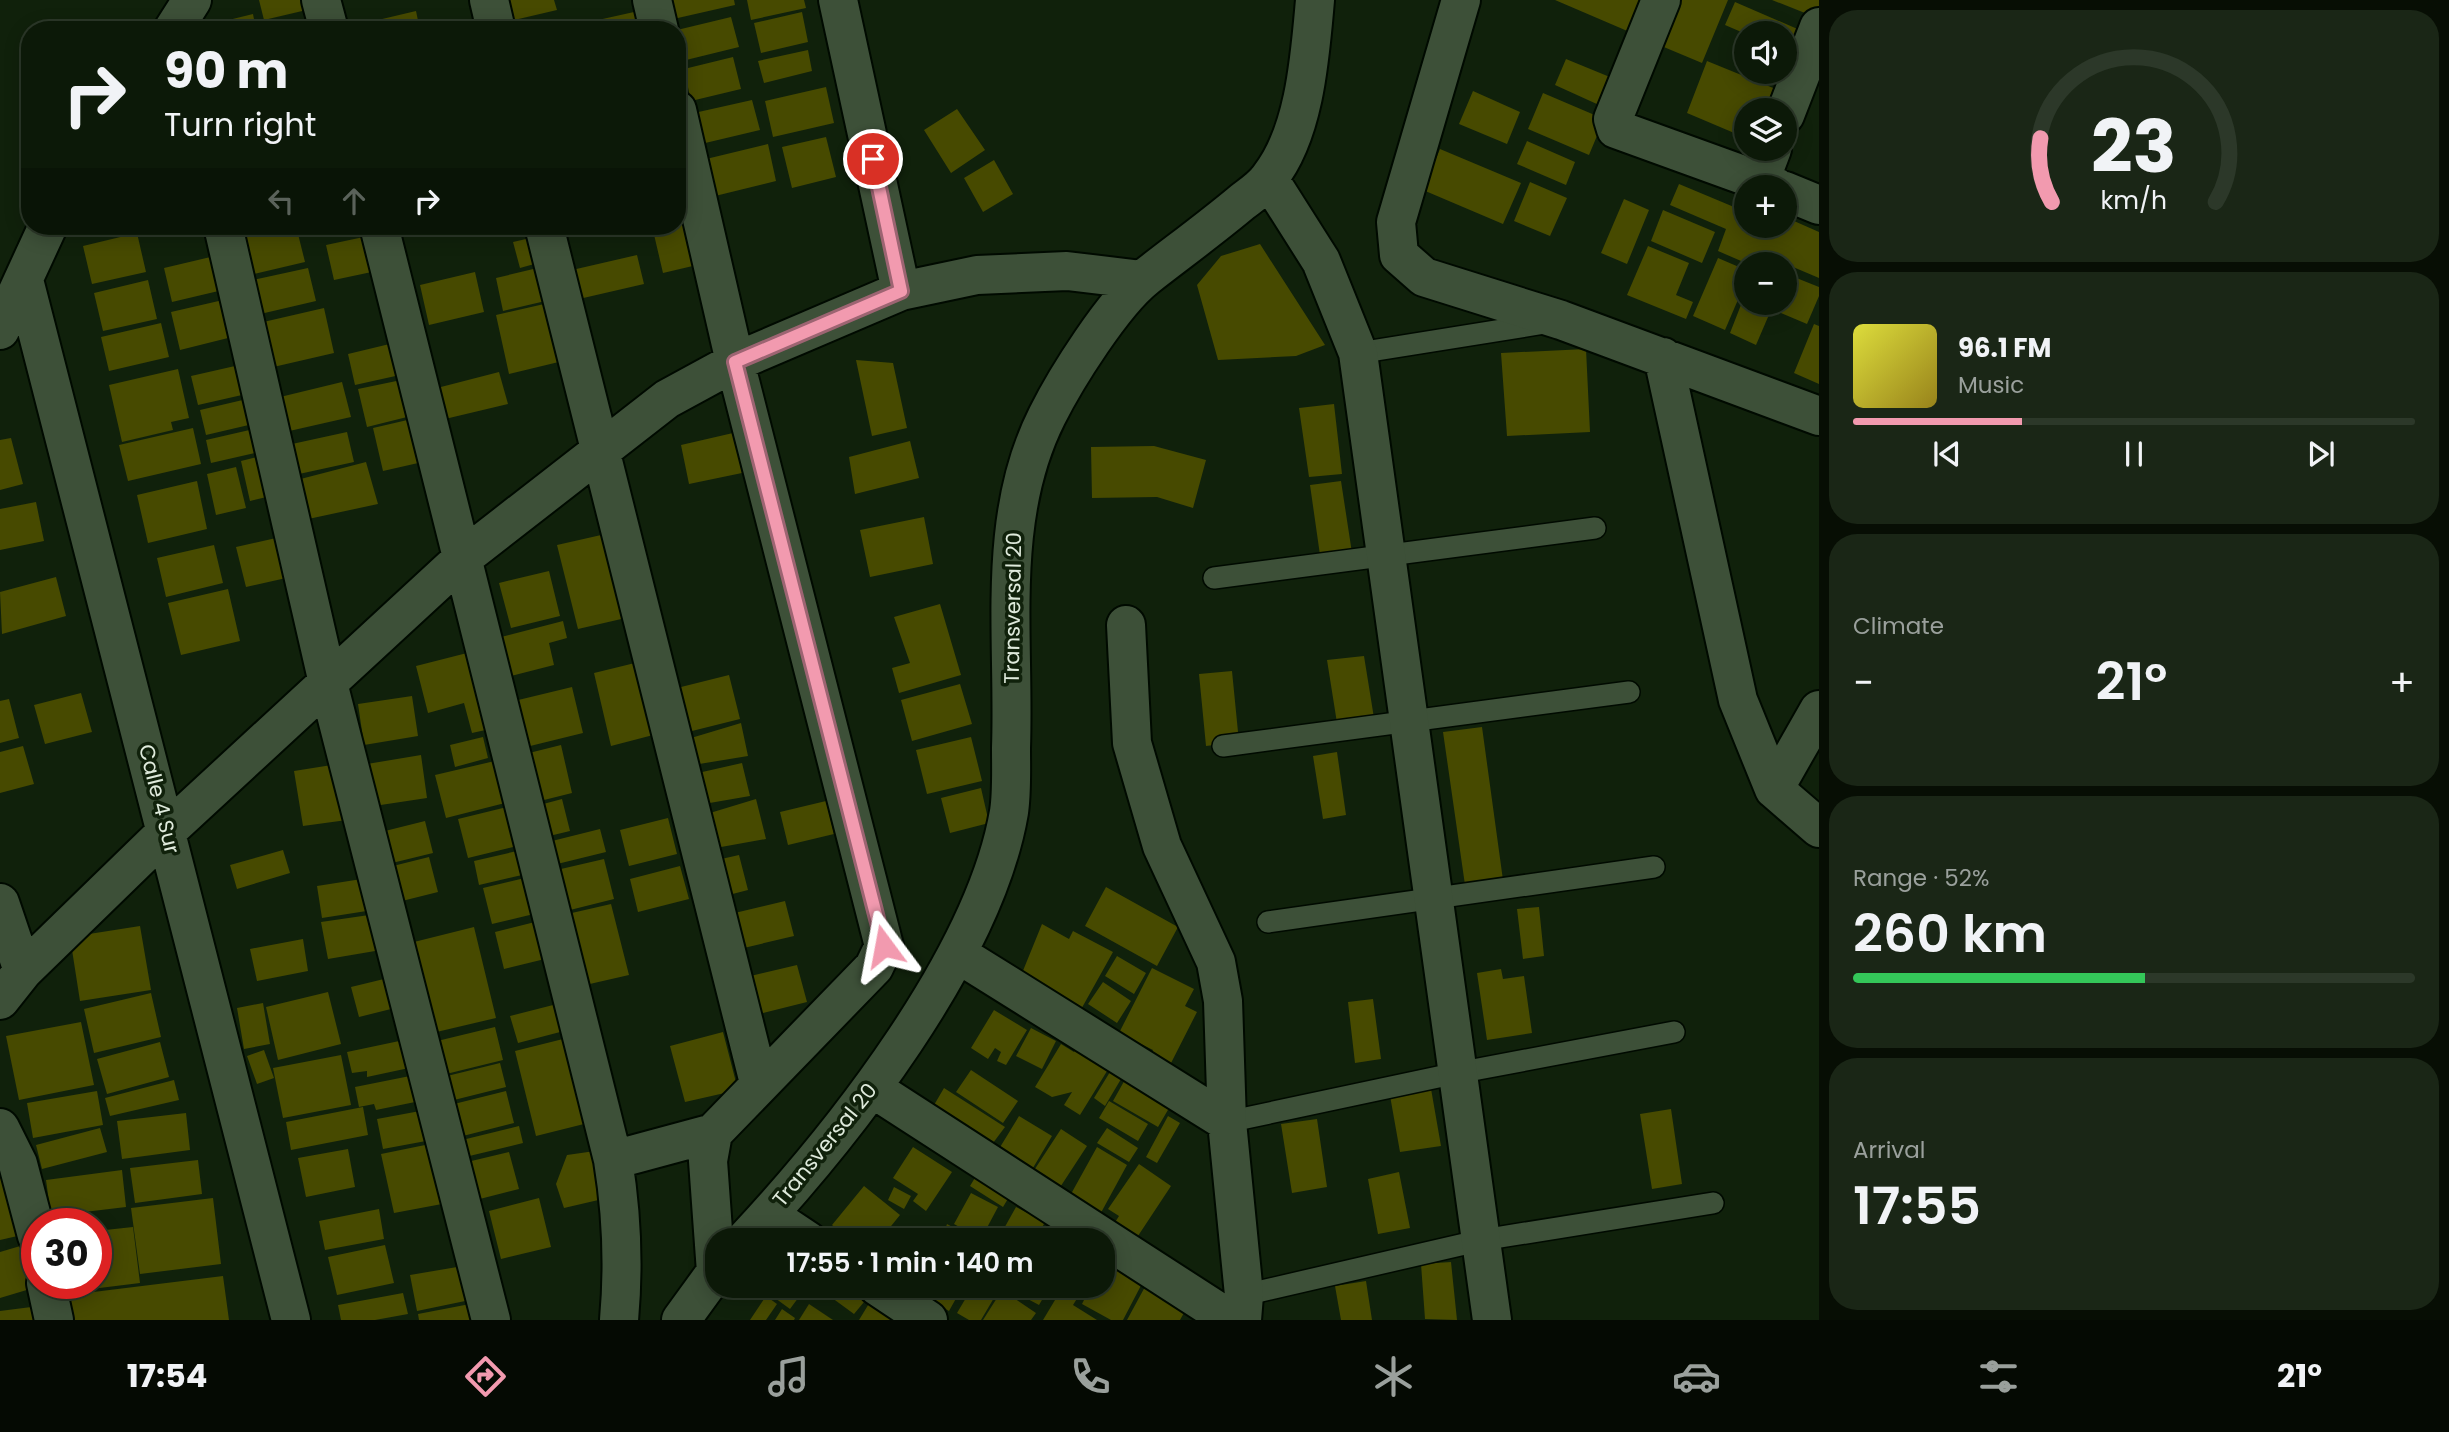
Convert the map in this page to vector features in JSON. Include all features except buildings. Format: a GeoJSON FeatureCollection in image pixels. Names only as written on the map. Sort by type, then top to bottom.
{"type":"FeatureCollection","features":[{"type":"Feature","properties":{"kind":"street"},"geometry":{"type":"LineString","coordinates":[[321,0],[327,21]]}},
{"type":"Feature","properties":{"kind":"street"},"geometry":{"type":"LineString","coordinates":[[489,0],[494,21]]}},
{"type":"Feature","properties":{"kind":"street"},"geometry":{"type":"LineString","coordinates":[[652,0],[657,21]]}},
{"type":"Feature","properties":{"kind":"street"},"geometry":{"type":"LineString","coordinates":[[838,0],[901,291]]}},
{"type":"Feature","properties":{"kind":"street","name":"Transversal 20"},"geometry":{"type":"LineString","coordinates":[[757,1228],[872,1088],[958,954],[986,890],[1009,812],[1015,522],[1028,463],[1047,416],[1087,349],[1142,280],[1212,228],[1269,179],[1293,131],[1309,73],[1315,0]]}},
{"type":"Feature","properties":{"kind":"street"},"geometry":{"type":"LineString","coordinates":[[1461,0],[1396,222],[1399,255],[1424,276],[1560,320],[1819,416]]}},
{"type":"Feature","properties":{"kind":"street"},"geometry":{"type":"LineString","coordinates":[[1661,0],[1613,119],[1616,129],[1766,175]]}},
{"type":"Feature","properties":{"kind":"street"},"geometry":{"type":"LineString","coordinates":[[1792,98],[1817,34]]}},
{"type":"Feature","properties":{"kind":"street"},"geometry":{"type":"LineString","coordinates":[[613,1160],[713,1133],[874,967],[884,946],[735,362],[686,149]]}},
{"type":"Feature","properties":{"kind":"street"},"geometry":{"type":"LineString","coordinates":[[1269,179],[1321,261],[1358,353],[1492,1320]]}},
{"type":"Feature","properties":{"kind":"street"},"geometry":{"type":"LineString","coordinates":[[1797,192],[1819,205]]}},
{"type":"Feature","properties":{"kind":"street"},"geometry":{"type":"LineString","coordinates":[[0,330],[44,235]]}},
{"type":"Feature","properties":{"kind":"street"},"geometry":{"type":"LineString","coordinates":[[225,235],[328,683],[491,1320]]}},
{"type":"Feature","properties":{"kind":"street"},"geometry":{"type":"LineString","coordinates":[[381,235],[613,1160],[622,1215],[624,1265],[619,1320]]}},
{"type":"Feature","properties":{"kind":"street"},"geometry":{"type":"LineString","coordinates":[[546,235],[759,1083]]}},
{"type":"Feature","properties":{"kind":"street"},"geometry":{"type":"LineString","coordinates":[[12,986],[167,831],[464,557],[667,399],[735,362],[901,291],[977,275],[1067,271],[1142,280]]}},
{"type":"Feature","properties":{"kind":"street","name":"Calle 4 Sur"},"geometry":{"type":"LineString","coordinates":[[24,280],[291,1320]]}},
{"type":"Feature","properties":{"kind":"street"},"geometry":{"type":"LineString","coordinates":[[1663,357],[1738,700],[1774,789],[1819,828]]}},
{"type":"Feature","properties":{"kind":"street"},"geometry":{"type":"LineString","coordinates":[[1126,625],[1132,743],[1162,846],[1201,925],[1218,975],[1223,1001],[1227,1122],[1239,1312]]}},
{"type":"Feature","properties":{"kind":"street"},"geometry":{"type":"LineString","coordinates":[[1774,789],[1819,709]]}},
{"type":"Feature","properties":{"kind":"street"},"geometry":{"type":"LineString","coordinates":[[0,903],[12,986]]}},
{"type":"Feature","properties":{"kind":"street"},"geometry":{"type":"LineString","coordinates":[[958,954],[1227,1122]]}},
{"type":"Feature","properties":{"kind":"street"},"geometry":{"type":"LineString","coordinates":[[872,1088],[1239,1312]]}},
{"type":"Feature","properties":{"kind":"street"},"geometry":{"type":"LineString","coordinates":[[0,1128],[18,1164],[30,1208]]}},
{"type":"Feature","properties":{"kind":"street"},"geometry":{"type":"LineString","coordinates":[[713,1133],[708,1161],[714,1228]]}},
{"type":"Feature","properties":{"kind":"street"},"geometry":{"type":"LineString","coordinates":[[681,1320],[705,1287]]}},
{"type":"Feature","properties":{"kind":"street"},"geometry":{"type":"LineString","coordinates":[[895,1298],[928,1320]]}},
{"type":"Feature","properties":{"kind":"street"},"geometry":{"type":"LineString","coordinates":[[49,1299],[54,1320]]}},
{"type":"Feature","properties":{"kind":"lane"},"geometry":{"type":"LineString","coordinates":[[1358,353],[1560,320]]}},
{"type":"Feature","properties":{"kind":"lane"},"geometry":{"type":"LineString","coordinates":[[1214,578],[1595,528]]}},
{"type":"Feature","properties":{"kind":"lane"},"geometry":{"type":"LineString","coordinates":[[1223,746],[1629,692]]}},
{"type":"Feature","properties":{"kind":"lane"},"geometry":{"type":"LineString","coordinates":[[1268,922],[1654,867]]}},
{"type":"Feature","properties":{"kind":"lane"},"geometry":{"type":"LineString","coordinates":[[1227,1122],[1457,1073],[1674,1032]]}},
{"type":"Feature","properties":{"kind":"lane"},"geometry":{"type":"LineString","coordinates":[[1239,1312],[1482,1240],[1713,1203]]}},
{"type":"Feature","properties":{"kind":"route"},"geometry":{"type":"LineString","coordinates":[[873,159],[901,291],[735,362],[884,946]]}}]}
